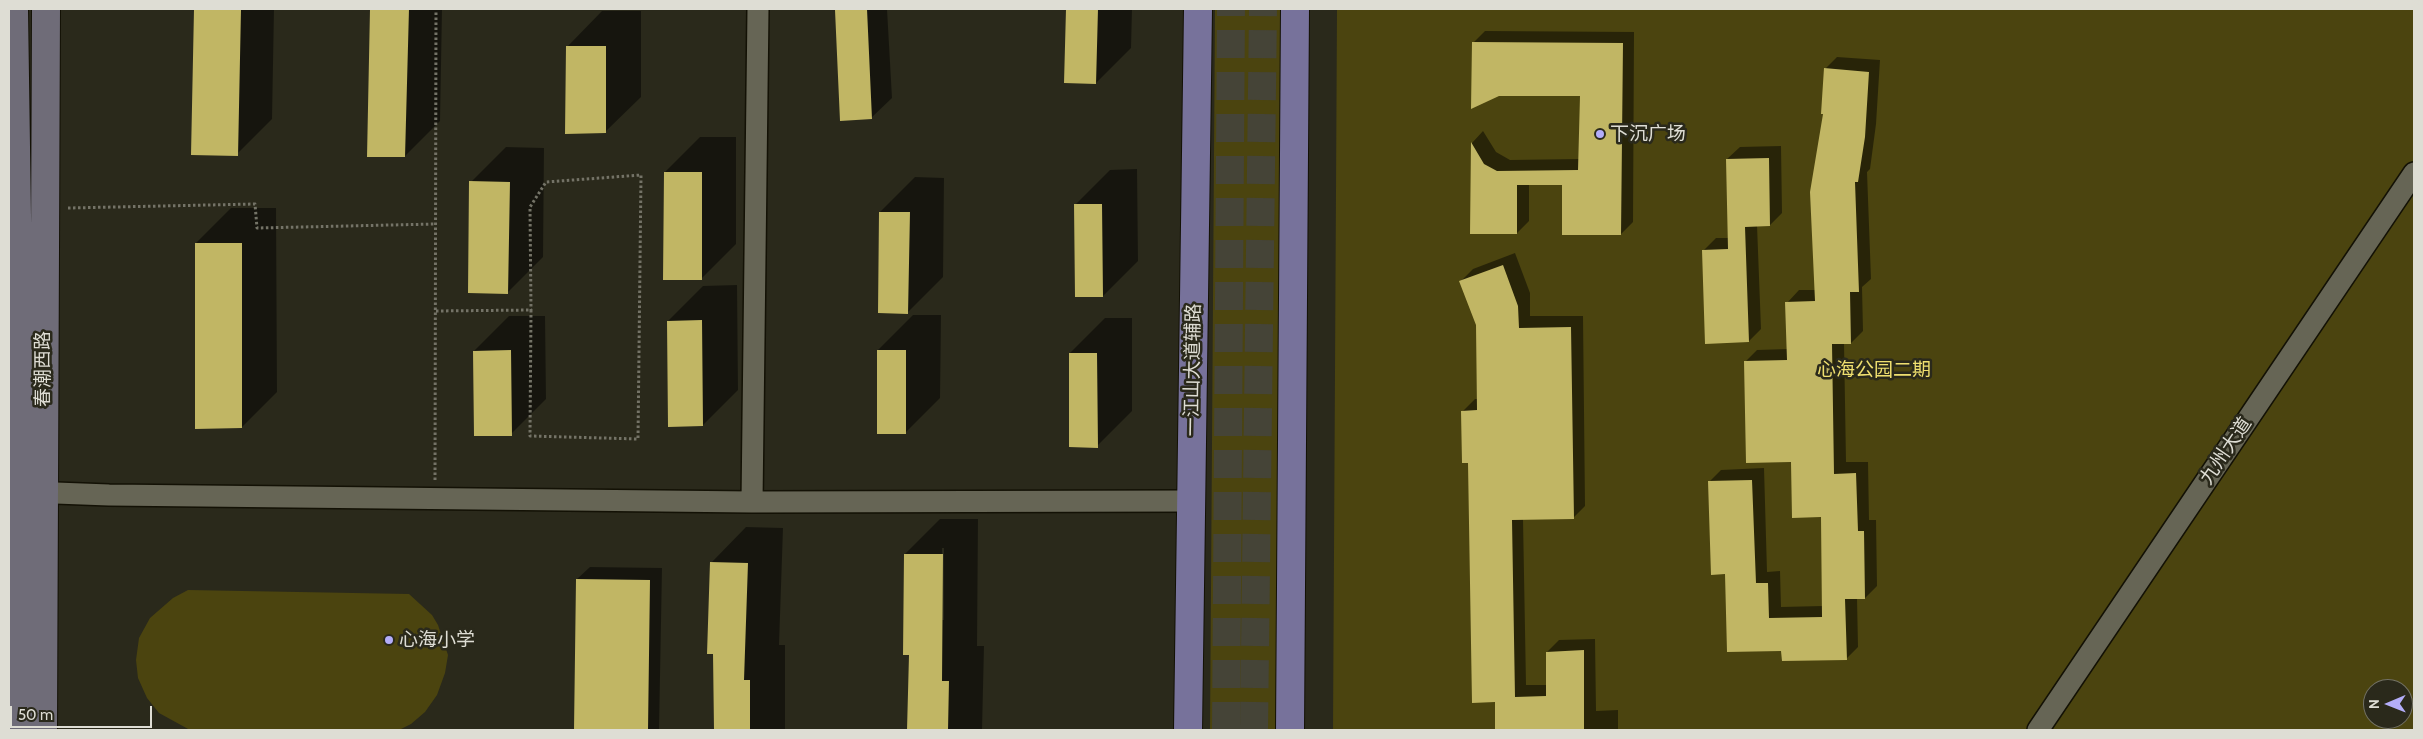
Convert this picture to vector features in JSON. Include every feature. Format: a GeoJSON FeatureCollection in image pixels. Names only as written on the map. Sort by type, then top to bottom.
{"type":"FeatureCollection","features":[{"type":"Feature","properties":{"kind":"main road","name":"春潮西路"},"geometry":{"type":"LineString","coordinates":[[14,9],[24,492],[20,730]]}},
{"type":"Feature","properties":{"kind":"main road","name":"春潮西路"},"geometry":{"type":"LineString","coordinates":[[43,730],[24,492],[44,208],[46,9]]}},
{"type":"Feature","properties":{"kind":"main road","name":"一江山大道辅路"},"geometry":{"type":"LineString","coordinates":[[1188,730],[1198,9]]}},
{"type":"Feature","properties":{"kind":"main road"},"geometry":{"type":"LineString","coordinates":[[1290,730],[1295,9]]}},
{"type":"Feature","properties":{"kind":"street"},"geometry":{"type":"LineString","coordinates":[[752,502],[758,9]]}},
{"type":"Feature","properties":{"kind":"street","name":"九州大道"},"geometry":{"type":"LineString","coordinates":[[2038,730],[2414,173]]}},
{"type":"Feature","properties":{"kind":"street"},"geometry":{"type":"LineString","coordinates":[[24,492],[752,502],[1191,501]]}},
{"type":"Feature","properties":{"kind":"path"},"geometry":{"type":"LineString","coordinates":[[435,498],[436,9]]}},
{"type":"Feature","properties":{"kind":"path"},"geometry":{"type":"LineString","coordinates":[[641,175],[638,439],[530,436],[531,310],[530,207],[546,182],[641,175]]}},
{"type":"Feature","properties":{"kind":"path"},"geometry":{"type":"LineString","coordinates":[[44,208],[256,204],[256,228],[436,224]]}},
{"type":"Feature","properties":{"kind":"path"},"geometry":{"type":"LineString","coordinates":[[436,311],[531,310]]}},
{"type":"Feature","properties":{"kind":"green space"},"geometry":{"type":"Polygon","coordinates":[[[1215,9],[1281,9],[1276,730],[1210,730],[1215,9]]]}},
{"type":"Feature","properties":{"kind":"green space","name":"心海公园二期"},"geometry":{"type":"Polygon","coordinates":[[[1337,9],[2414,9],[2414,730],[1333,730],[1337,9]]]}},
{"type":"Feature","properties":{"kind":"green space"},"geometry":{"type":"Polygon","coordinates":[[[188,590],[409,594],[432,615],[438,625],[448,655],[445,673],[437,695],[425,712],[411,724],[399,730],[190,730],[159,713],[147,698],[138,678],[136,660],[139,638],[150,618],[173,598],[188,590]]]}},
{"type":"Feature","properties":{"kind":"building"},"geometry":{"type":"Polygon","coordinates":[[[194,9],[241,9],[238,156],[191,155],[194,9]]]}},
{"type":"Feature","properties":{"kind":"building"},"geometry":{"type":"Polygon","coordinates":[[[370,9],[409,9],[405,157],[367,157],[370,9]]]}},
{"type":"Feature","properties":{"kind":"building"},"geometry":{"type":"Polygon","coordinates":[[[867,9],[872,119],[840,121],[835,10],[867,9]]]}},
{"type":"Feature","properties":{"kind":"building"},"geometry":{"type":"Polygon","coordinates":[[[1066,9],[1098,9],[1096,84],[1064,83],[1066,9]]]}},
{"type":"Feature","properties":{"kind":"building","name":"下沉广场"},"geometry":{"type":"Polygon","coordinates":[[[1472,42],[1623,43],[1621,235],[1562,235],[1562,185],[1517,185],[1517,234],[1470,234],[1471,142],[1484,164],[1497,171],[1578,170],[1580,96],[1499,96],[1471,109],[1472,42]]]}},
{"type":"Feature","properties":{"kind":"building"},"geometry":{"type":"Polygon","coordinates":[[[566,46],[606,46],[606,133],[565,134],[566,46]]]}},
{"type":"Feature","properties":{"kind":"building"},"geometry":{"type":"Polygon","coordinates":[[[1824,68],[1869,72],[1865,137],[1858,182],[1855,182],[1859,292],[1850,292],[1851,344],[1832,344],[1834,474],[1856,473],[1858,531],[1864,531],[1865,599],[1845,599],[1847,660],[1782,661],[1781,651],[1727,652],[1725,574],[1711,575],[1708,481],[1752,480],[1756,583],[1768,583],[1769,618],[1822,617],[1821,517],[1792,518],[1791,462],[1746,463],[1744,361],[1787,360],[1785,302],[1815,301],[1810,192],[1823,114],[1821,114],[1824,68]]]}},
{"type":"Feature","properties":{"kind":"building"},"geometry":{"type":"Polygon","coordinates":[[[1769,158],[1770,226],[1745,227],[1749,342],[1705,344],[1702,250],[1728,249],[1726,159],[1769,158]]]}},
{"type":"Feature","properties":{"kind":"building"},"geometry":{"type":"Polygon","coordinates":[[[664,172],[702,172],[702,280],[663,280],[664,172]]]}},
{"type":"Feature","properties":{"kind":"building"},"geometry":{"type":"Polygon","coordinates":[[[469,181],[510,182],[508,294],[468,293],[469,181]]]}},
{"type":"Feature","properties":{"kind":"building"},"geometry":{"type":"Polygon","coordinates":[[[1074,204],[1102,204],[1103,297],[1075,297],[1074,204]]]}},
{"type":"Feature","properties":{"kind":"building"},"geometry":{"type":"Polygon","coordinates":[[[879,212],[910,212],[908,314],[878,313],[879,212]]]}},
{"type":"Feature","properties":{"kind":"building"},"geometry":{"type":"Polygon","coordinates":[[[195,243],[242,243],[242,428],[195,429],[195,243]]]}},
{"type":"Feature","properties":{"kind":"building"},"geometry":{"type":"Polygon","coordinates":[[[1503,265],[1518,306],[1519,328],[1571,327],[1574,519],[1512,520],[1515,697],[1546,696],[1546,652],[1584,650],[1584,730],[1495,730],[1495,702],[1472,703],[1468,463],[1462,463],[1461,411],[1477,410],[1476,325],[1459,281],[1503,265]]]}},
{"type":"Feature","properties":{"kind":"building"},"geometry":{"type":"Polygon","coordinates":[[[702,320],[703,426],[668,427],[667,321],[702,320]]]}},
{"type":"Feature","properties":{"kind":"building"},"geometry":{"type":"Polygon","coordinates":[[[511,350],[512,436],[474,436],[473,351],[511,350]]]}},
{"type":"Feature","properties":{"kind":"building"},"geometry":{"type":"Polygon","coordinates":[[[877,350],[906,350],[906,434],[877,434],[877,350]]]}},
{"type":"Feature","properties":{"kind":"building"},"geometry":{"type":"Polygon","coordinates":[[[1069,353],[1097,353],[1098,448],[1069,447],[1069,353]]]}},
{"type":"Feature","properties":{"kind":"building"},"geometry":{"type":"Polygon","coordinates":[[[904,554],[943,554],[942,681],[949,681],[948,730],[907,730],[909,655],[903,655],[904,554]]]}},
{"type":"Feature","properties":{"kind":"building"},"geometry":{"type":"Polygon","coordinates":[[[710,562],[748,563],[744,680],[750,680],[750,730],[714,730],[713,654],[707,654],[710,562]]]}},
{"type":"Feature","properties":{"kind":"building"},"geometry":{"type":"Polygon","coordinates":[[[576,579],[650,580],[648,730],[574,730],[576,579]]]}},
{"type":"Feature","properties":{"kind":"tunnel"},"geometry":{"type":"LineString","coordinates":[[1226,730],[1231,9]]}},
{"type":"Feature","properties":{"kind":"tunnel"},"geometry":{"type":"LineString","coordinates":[[1254,730],[1263,9]]}},
{"type":"Feature","properties":{"kind":"place","name":"下沉广场"},"geometry":{"type":"Point","coordinates":[1600,134]}},
{"type":"Feature","properties":{"kind":"place","name":"心海小学"},"geometry":{"type":"Point","coordinates":[389,640]}}]}
